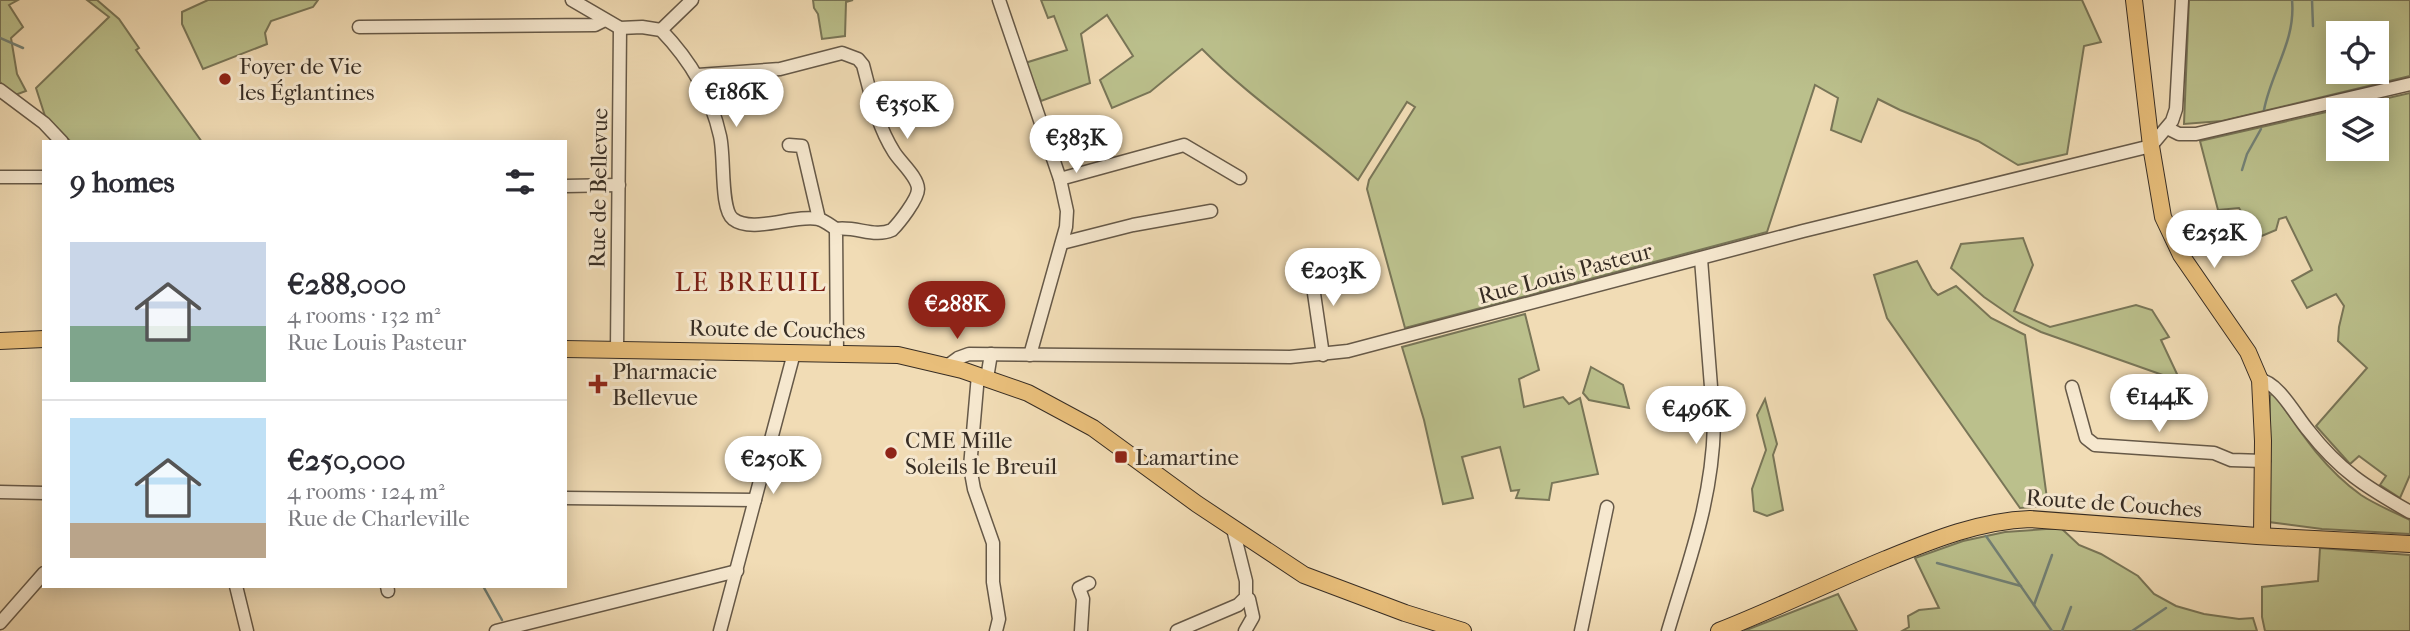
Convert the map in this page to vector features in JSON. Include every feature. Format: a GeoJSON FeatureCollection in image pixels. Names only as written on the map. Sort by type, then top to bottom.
{"type":"FeatureCollection","features":[{"type":"Feature","properties":{"kind":"main road"},"geometry":{"type":"LineString","coordinates":[[2134,0],[2151,146],[2163,217],[2170,235],[2248,352],[2260,380],[2264,461],[2262,536]]}},
{"type":"Feature","properties":{"kind":"main road"},"geometry":{"type":"LineString","coordinates":[[0,341],[42,339]]}},
{"type":"Feature","properties":{"kind":"main road","name":"Route de Couches"},"geometry":{"type":"LineString","coordinates":[[567,349],[898,355],[969,372],[1028,393],[1093,428],[1233,529],[1304,575],[1405,613],[1464,631]]}},
{"type":"Feature","properties":{"kind":"main road","name":"Route de Couches"},"geometry":{"type":"LineString","coordinates":[[1718,631],[1916,547],[1953,533],[1997,522],[2030,519],[2407,544]]}},
{"type":"Feature","properties":{"kind":"street"},"geometry":{"type":"LineString","coordinates":[[572,0],[620,28],[661,30],[698,75],[720,135],[725,171],[724,203],[731,218],[754,225],[819,219],[836,229],[857,228],[876,234],[892,230],[916,197],[916,183],[883,133],[863,65],[858,59],[842,53],[780,69],[698,75]]}},
{"type":"Feature","properties":{"kind":"street"},"geometry":{"type":"LineString","coordinates":[[661,30],[692,0]]}},
{"type":"Feature","properties":{"kind":"street"},"geometry":{"type":"LineString","coordinates":[[999,0],[1060,179],[1067,211],[1062,243],[1030,355]]}},
{"type":"Feature","properties":{"kind":"street"},"geometry":{"type":"LineString","coordinates":[[2151,146],[2167,128],[2176,109],[2182,0]]}},
{"type":"Feature","properties":{"kind":"street"},"geometry":{"type":"LineString","coordinates":[[359,27],[595,25],[605,20]]}},
{"type":"Feature","properties":{"kind":"street","name":"Rue de Bellevue"},"geometry":{"type":"LineString","coordinates":[[617,349],[620,28]]}},
{"type":"Feature","properties":{"kind":"street"},"geometry":{"type":"LineString","coordinates":[[2167,128],[2179,134],[2196,134],[2410,84]]}},
{"type":"Feature","properties":{"kind":"street"},"geometry":{"type":"LineString","coordinates":[[0,90],[44,123],[60,140]]}},
{"type":"Feature","properties":{"kind":"street"},"geometry":{"type":"LineString","coordinates":[[789,145],[802,146],[819,219]]}},
{"type":"Feature","properties":{"kind":"street"},"geometry":{"type":"LineString","coordinates":[[1060,179],[1184,145],[1240,178]]}},
{"type":"Feature","properties":{"kind":"street","name":"Rue Louis Pasteur"},"geometry":{"type":"LineString","coordinates":[[985,354],[1290,357],[1324,355],[1371,345],[1802,231],[2151,146]]}},
{"type":"Feature","properties":{"kind":"street"},"geometry":{"type":"LineString","coordinates":[[0,177],[42,177]]}},
{"type":"Feature","properties":{"kind":"street"},"geometry":{"type":"LineString","coordinates":[[567,186],[619,186]]}},
{"type":"Feature","properties":{"kind":"street"},"geometry":{"type":"LineString","coordinates":[[1062,243],[1133,225],[1211,211]]}},
{"type":"Feature","properties":{"kind":"street"},"geometry":{"type":"LineString","coordinates":[[836,229],[837,354]]}},
{"type":"Feature","properties":{"kind":"street"},"geometry":{"type":"LineString","coordinates":[[1668,631],[1700,529],[1713,443],[1714,425],[1701,259]]}},
{"type":"Feature","properties":{"kind":"street"},"geometry":{"type":"LineString","coordinates":[[1310,266],[1324,355]]}},
{"type":"Feature","properties":{"kind":"street"},"geometry":{"type":"LineString","coordinates":[[720,631],[794,353]]}},
{"type":"Feature","properties":{"kind":"street"},"geometry":{"type":"LineString","coordinates":[[969,372],[985,354]]}},
{"type":"Feature","properties":{"kind":"street"},"geometry":{"type":"LineString","coordinates":[[985,354],[969,372],[970,467],[974,489],[993,543],[993,582],[999,619],[996,631]]}},
{"type":"Feature","properties":{"kind":"street"},"geometry":{"type":"LineString","coordinates":[[2260,380],[2272,384],[2310,433],[2352,477],[2410,512]]}},
{"type":"Feature","properties":{"kind":"street"},"geometry":{"type":"LineString","coordinates":[[2072,387],[2086,438],[2095,445],[2214,453],[2231,460],[2264,461]]}},
{"type":"Feature","properties":{"kind":"street"},"geometry":{"type":"LineString","coordinates":[[0,492],[42,493]]}},
{"type":"Feature","properties":{"kind":"street"},"geometry":{"type":"LineString","coordinates":[[567,498],[755,500]]}},
{"type":"Feature","properties":{"kind":"street"},"geometry":{"type":"LineString","coordinates":[[1581,631],[1606,507]]}},
{"type":"Feature","properties":{"kind":"street"},"geometry":{"type":"LineString","coordinates":[[1233,529],[1246,581],[1246,597],[1249,599],[1253,617],[1244,631]]}},
{"type":"Feature","properties":{"kind":"street"},"geometry":{"type":"LineString","coordinates":[[496,631],[737,571]]}},
{"type":"Feature","properties":{"kind":"street"},"geometry":{"type":"LineString","coordinates":[[0,623],[42,575]]}},
{"type":"Feature","properties":{"kind":"street"},"geometry":{"type":"LineString","coordinates":[[1081,631],[1083,599],[1079,588],[1089,583]]}},
{"type":"Feature","properties":{"kind":"street"},"geometry":{"type":"LineString","coordinates":[[236,588],[247,631]]}},
{"type":"Feature","properties":{"kind":"street"},"geometry":{"type":"LineString","coordinates":[[1177,631],[1238,605],[1246,597]]}},
{"type":"Feature","properties":{"kind":"green space"},"geometry":{"type":"Polygon","coordinates":[[[0,0],[18,0],[9,5],[23,27],[11,38],[17,74],[26,91],[15,95],[0,82],[0,0]]]}},
{"type":"Feature","properties":{"kind":"green space"},"geometry":{"type":"Polygon","coordinates":[[[87,0],[97,0],[119,19],[139,48],[136,50],[201,140],[69,140],[45,116],[36,88],[109,17],[87,0]]]}},
{"type":"Feature","properties":{"kind":"green space"},"geometry":{"type":"Polygon","coordinates":[[[208,0],[318,0],[313,7],[271,21],[265,33],[267,44],[203,69],[182,24],[182,12],[208,0]]]}},
{"type":"Feature","properties":{"kind":"green space"},"geometry":{"type":"Polygon","coordinates":[[[813,0],[853,0],[846,2],[845,36],[822,39],[813,0]]]}},
{"type":"Feature","properties":{"kind":"green space"},"geometry":{"type":"Polygon","coordinates":[[[1041,0],[2082,0],[2101,42],[2084,46],[2067,154],[2018,165],[1978,141],[1878,99],[1861,142],[1831,130],[1838,98],[1815,85],[1767,232],[1405,328],[1367,189],[1369,180],[1415,107],[1407,102],[1358,180],[1239,83],[1202,49],[1150,92],[1112,108],[1100,80],[1133,56],[1107,15],[1081,34],[1090,83],[1041,101],[1025,63],[1067,50],[1054,16],[1048,18],[1041,0]]]}},
{"type":"Feature","properties":{"kind":"green space"},"geometry":{"type":"Polygon","coordinates":[[[2189,0],[2410,0],[2410,76],[2389,81],[2389,21],[2326,21],[2326,84],[2377,84],[2222,121],[2184,124],[2189,0]]]}},
{"type":"Feature","properties":{"kind":"green space"},"geometry":{"type":"Polygon","coordinates":[[[2410,93],[2410,475],[2400,498],[2380,485],[2386,476],[2359,456],[2350,464],[2316,426],[2367,368],[2338,341],[2344,306],[2336,294],[2307,308],[2292,281],[2312,270],[2286,217],[2279,219],[2276,230],[2257,238],[2239,208],[2218,210],[2200,141],[2326,112],[2326,161],[2389,161],[2388,98],[2410,93]]]}},
{"type":"Feature","properties":{"kind":"green space"},"geometry":{"type":"Polygon","coordinates":[[[2023,238],[2033,265],[2014,311],[2050,327],[2136,305],[2152,310],[2169,337],[2161,340],[2177,374],[2174,379],[2020,322],[1984,297],[1951,268],[1961,244],[2023,238]]]}},
{"type":"Feature","properties":{"kind":"green space"},"geometry":{"type":"Polygon","coordinates":[[[1917,261],[1938,295],[1956,286],[1991,318],[2025,335],[2048,506],[2020,508],[1887,318],[1874,275],[1917,261]]]}},
{"type":"Feature","properties":{"kind":"green space"},"geometry":{"type":"Polygon","coordinates":[[[1525,314],[1539,370],[1519,379],[1524,407],[1563,397],[1569,404],[1580,398],[1598,474],[1552,483],[1549,500],[1516,498],[1519,490],[1511,491],[1500,447],[1462,457],[1473,498],[1443,504],[1424,420],[1402,347],[1525,314]]]}},
{"type":"Feature","properties":{"kind":"green space"},"geometry":{"type":"Polygon","coordinates":[[[1591,367],[1623,385],[1629,408],[1589,400],[1583,393],[1591,367]]]}},
{"type":"Feature","properties":{"kind":"green space"},"geometry":{"type":"Polygon","coordinates":[[[2273,392],[2312,448],[2335,473],[2367,499],[2410,520],[2410,534],[2322,529],[2269,522],[2270,396],[2273,392]]]}},
{"type":"Feature","properties":{"kind":"green space"},"geometry":{"type":"Polygon","coordinates":[[[1765,399],[1777,444],[1773,455],[1783,510],[1767,516],[1754,511],[1752,489],[1766,450],[1757,415],[1765,399]]]}},
{"type":"Feature","properties":{"kind":"green space"},"geometry":{"type":"Polygon","coordinates":[[[2062,529],[2079,545],[2101,554],[2138,576],[2154,594],[2176,606],[2204,614],[2239,619],[2253,618],[2257,631],[1902,631],[1909,627],[1908,616],[1919,610],[1939,608],[1915,558],[1963,541],[2005,532],[2062,529]]]}},
{"type":"Feature","properties":{"kind":"green space"},"geometry":{"type":"Polygon","coordinates":[[[2320,548],[2410,555],[2410,631],[2265,631],[2262,587],[2318,581],[2320,548]]]}},
{"type":"Feature","properties":{"kind":"green space"},"geometry":{"type":"Polygon","coordinates":[[[1838,594],[1857,631],[1744,631],[1838,594]]]}},
{"type":"Feature","properties":{"kind":"waterway"},"geometry":{"type":"LineString","coordinates":[[2264,110],[2287,43],[2292,0]]}},
{"type":"Feature","properties":{"kind":"waterway"},"geometry":{"type":"LineString","coordinates":[[2312,0],[2313,26]]}},
{"type":"Feature","properties":{"kind":"waterway"},"geometry":{"type":"LineString","coordinates":[[0,38],[23,48]]}},
{"type":"Feature","properties":{"kind":"waterway"},"geometry":{"type":"LineString","coordinates":[[2242,170],[2247,154],[2261,129]]}},
{"type":"Feature","properties":{"kind":"waterway"},"geometry":{"type":"LineString","coordinates":[[1986,536],[2052,631]]}},
{"type":"Feature","properties":{"kind":"waterway"},"geometry":{"type":"LineString","coordinates":[[2034,605],[2052,555]]}},
{"type":"Feature","properties":{"kind":"waterway"},"geometry":{"type":"LineString","coordinates":[[1937,563],[2021,586]]}},
{"type":"Feature","properties":{"kind":"waterway"},"geometry":{"type":"LineString","coordinates":[[484,588],[502,620]]}},
{"type":"Feature","properties":{"kind":"waterway"},"geometry":{"type":"LineString","coordinates":[[2062,631],[2071,607]]}},
{"type":"Feature","properties":{"kind":"waterway"},"geometry":{"type":"LineString","coordinates":[[2132,631],[2166,608]]}},
{"type":"Feature","properties":{"kind":"place","name":"Foyer de Vie les Églantines"},"geometry":{"type":"Point","coordinates":[225,79]}},
{"type":"Feature","properties":{"kind":"place","name":"Pharmacie Bellevue"},"geometry":{"type":"Point","coordinates":[598,384]}},
{"type":"Feature","properties":{"kind":"place","name":"CME Mille Soleils le Breuil"},"geometry":{"type":"Point","coordinates":[891,453]}},
{"type":"Feature","properties":{"kind":"place","name":"Lamartine"},"geometry":{"type":"Point","coordinates":[1121,457]}},
{"type":"Feature","properties":{"kind":"district","name":"LE BREUIL"},"geometry":{"type":"Point","coordinates":[751,282]}}]}
